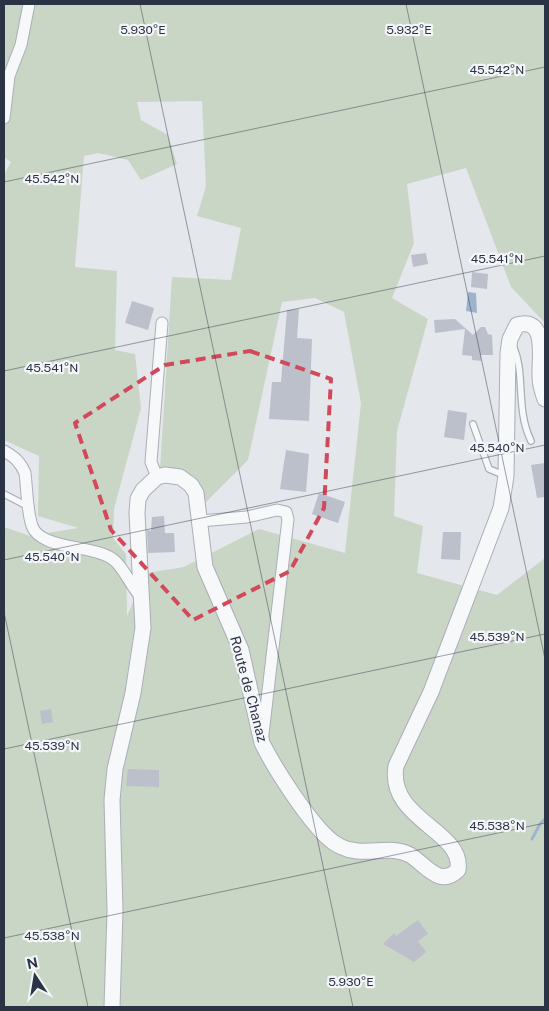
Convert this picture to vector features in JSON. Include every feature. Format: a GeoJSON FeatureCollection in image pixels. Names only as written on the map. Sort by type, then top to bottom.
{"type":"FeatureCollection","features":[{"type":"Feature","properties":{"kind":"street"},"geometry":{"type":"LineString","coordinates":[[4,118],[10,76],[21,45],[30,4]]}},
{"type":"Feature","properties":{"kind":"street"},"geometry":{"type":"LineString","coordinates":[[112,1007],[114,902],[112,800],[115,769],[141,650],[143,628],[137,524],[138,499],[142,490],[157,477],[151,462],[162,323]]}},
{"type":"Feature","properties":{"kind":"street"},"geometry":{"type":"LineString","coordinates":[[510,339],[518,325],[524,323],[536,328],[540,337],[540,380],[545,399]]}},
{"type":"Feature","properties":{"kind":"street","name":"Route de Chanaz"},"geometry":{"type":"LineString","coordinates":[[157,477],[173,475],[186,480],[196,493],[205,567],[241,650],[262,743],[268,757],[311,817],[334,842],[343,848],[358,852],[398,851],[410,855],[439,877],[457,872],[458,862],[455,852],[399,796],[395,783],[395,773],[459,621],[501,508],[506,476],[510,339]]}},
{"type":"Feature","properties":{"kind":"street"},"geometry":{"type":"LineString","coordinates":[[4,451],[15,457],[22,465],[25,473],[32,527],[40,536],[64,545],[96,552],[115,561],[132,588],[142,598]]}},
{"type":"Feature","properties":{"kind":"street"},"geometry":{"type":"LineString","coordinates":[[200,521],[247,517],[277,510],[286,512],[288,520],[262,743]]}},
{"type":"Feature","properties":{"kind":"lane"},"geometry":{"type":"LineString","coordinates":[[510,339],[516,351],[522,414],[531,441]]}},
{"type":"Feature","properties":{"kind":"lane"},"geometry":{"type":"LineString","coordinates":[[473,424],[489,469],[506,476]]}},
{"type":"Feature","properties":{"kind":"lane"},"geometry":{"type":"LineString","coordinates":[[4,494],[30,507]]}},
{"type":"Feature","properties":{"kind":"highlighted area"},"geometry":{"type":"Polygon","coordinates":[[[250,351],[331,379],[324,508],[290,571],[193,620],[111,530],[75,423],[165,365],[250,351]]]}},
{"type":"Feature","properties":{"kind":"green space"},"geometry":{"type":"Polygon","coordinates":[[[4,4],[545,4],[545,323],[511,287],[466,168],[407,184],[414,243],[392,298],[428,319],[397,431],[394,516],[423,526],[417,573],[497,595],[545,558],[545,1007],[4,1007],[4,527],[30,536],[78,528],[38,516],[39,456],[4,440],[4,175],[11,162],[4,157],[4,4]],[[202,101],[137,102],[141,120],[168,135],[177,164],[141,180],[128,160],[98,153],[84,156],[75,267],[117,271],[115,350],[135,354],[141,408],[114,509],[113,538],[126,554],[127,616],[146,573],[184,567],[259,529],[345,553],[361,403],[344,312],[315,298],[282,302],[248,460],[205,503],[194,476],[160,469],[172,277],[231,280],[241,228],[197,216],[206,186],[202,101]]]}},
{"type":"Feature","properties":{"kind":"water"},"geometry":{"type":"Polygon","coordinates":[[[468,292],[476,293],[477,313],[466,311],[468,292]]]}},
{"type":"Feature","properties":{"kind":"building"},"geometry":{"type":"Polygon","coordinates":[[[426,253],[428,264],[413,267],[411,255],[426,253]]]}},
{"type":"Feature","properties":{"kind":"building"},"geometry":{"type":"Polygon","coordinates":[[[472,272],[488,274],[487,289],[471,287],[472,272]]]}},
{"type":"Feature","properties":{"kind":"building"},"geometry":{"type":"Polygon","coordinates":[[[132,301],[154,308],[148,330],[125,323],[132,301]]]}},
{"type":"Feature","properties":{"kind":"building"},"geometry":{"type":"Polygon","coordinates":[[[299,309],[297,338],[312,339],[309,421],[269,419],[272,382],[281,382],[287,310],[299,309]]]}},
{"type":"Feature","properties":{"kind":"building"},"geometry":{"type":"Polygon","coordinates":[[[455,319],[473,335],[481,327],[485,327],[488,334],[492,335],[493,355],[481,355],[481,361],[472,360],[472,356],[462,355],[465,329],[435,333],[434,320],[455,319]]]}},
{"type":"Feature","properties":{"kind":"building"},"geometry":{"type":"Polygon","coordinates":[[[448,410],[467,413],[464,440],[444,437],[448,410]]]}},
{"type":"Feature","properties":{"kind":"building"},"geometry":{"type":"Polygon","coordinates":[[[286,450],[309,454],[306,492],[280,489],[286,450]]]}},
{"type":"Feature","properties":{"kind":"building"},"geometry":{"type":"Polygon","coordinates":[[[545,463],[545,497],[537,498],[531,465],[545,463]]]}},
{"type":"Feature","properties":{"kind":"building"},"geometry":{"type":"Polygon","coordinates":[[[319,493],[345,502],[338,523],[312,514],[319,493]]]}},
{"type":"Feature","properties":{"kind":"building"},"geometry":{"type":"Polygon","coordinates":[[[164,516],[165,533],[174,533],[175,552],[148,553],[147,530],[151,531],[152,517],[164,516]]]}},
{"type":"Feature","properties":{"kind":"building"},"geometry":{"type":"Polygon","coordinates":[[[443,532],[461,532],[460,560],[441,559],[443,532]]]}},
{"type":"Feature","properties":{"kind":"building"},"geometry":{"type":"Polygon","coordinates":[[[51,709],[53,722],[42,724],[40,711],[51,709]]]}},
{"type":"Feature","properties":{"kind":"building"},"geometry":{"type":"Polygon","coordinates":[[[128,769],[159,770],[159,787],[126,786],[128,769]]]}},
{"type":"Feature","properties":{"kind":"building"},"geometry":{"type":"Polygon","coordinates":[[[418,920],[428,934],[418,941],[426,952],[414,962],[383,944],[394,933],[396,936],[418,920]]]}},
{"type":"Feature","properties":{"kind":"waterway"},"geometry":{"type":"LineString","coordinates":[[532,839],[545,819]]}}]}
